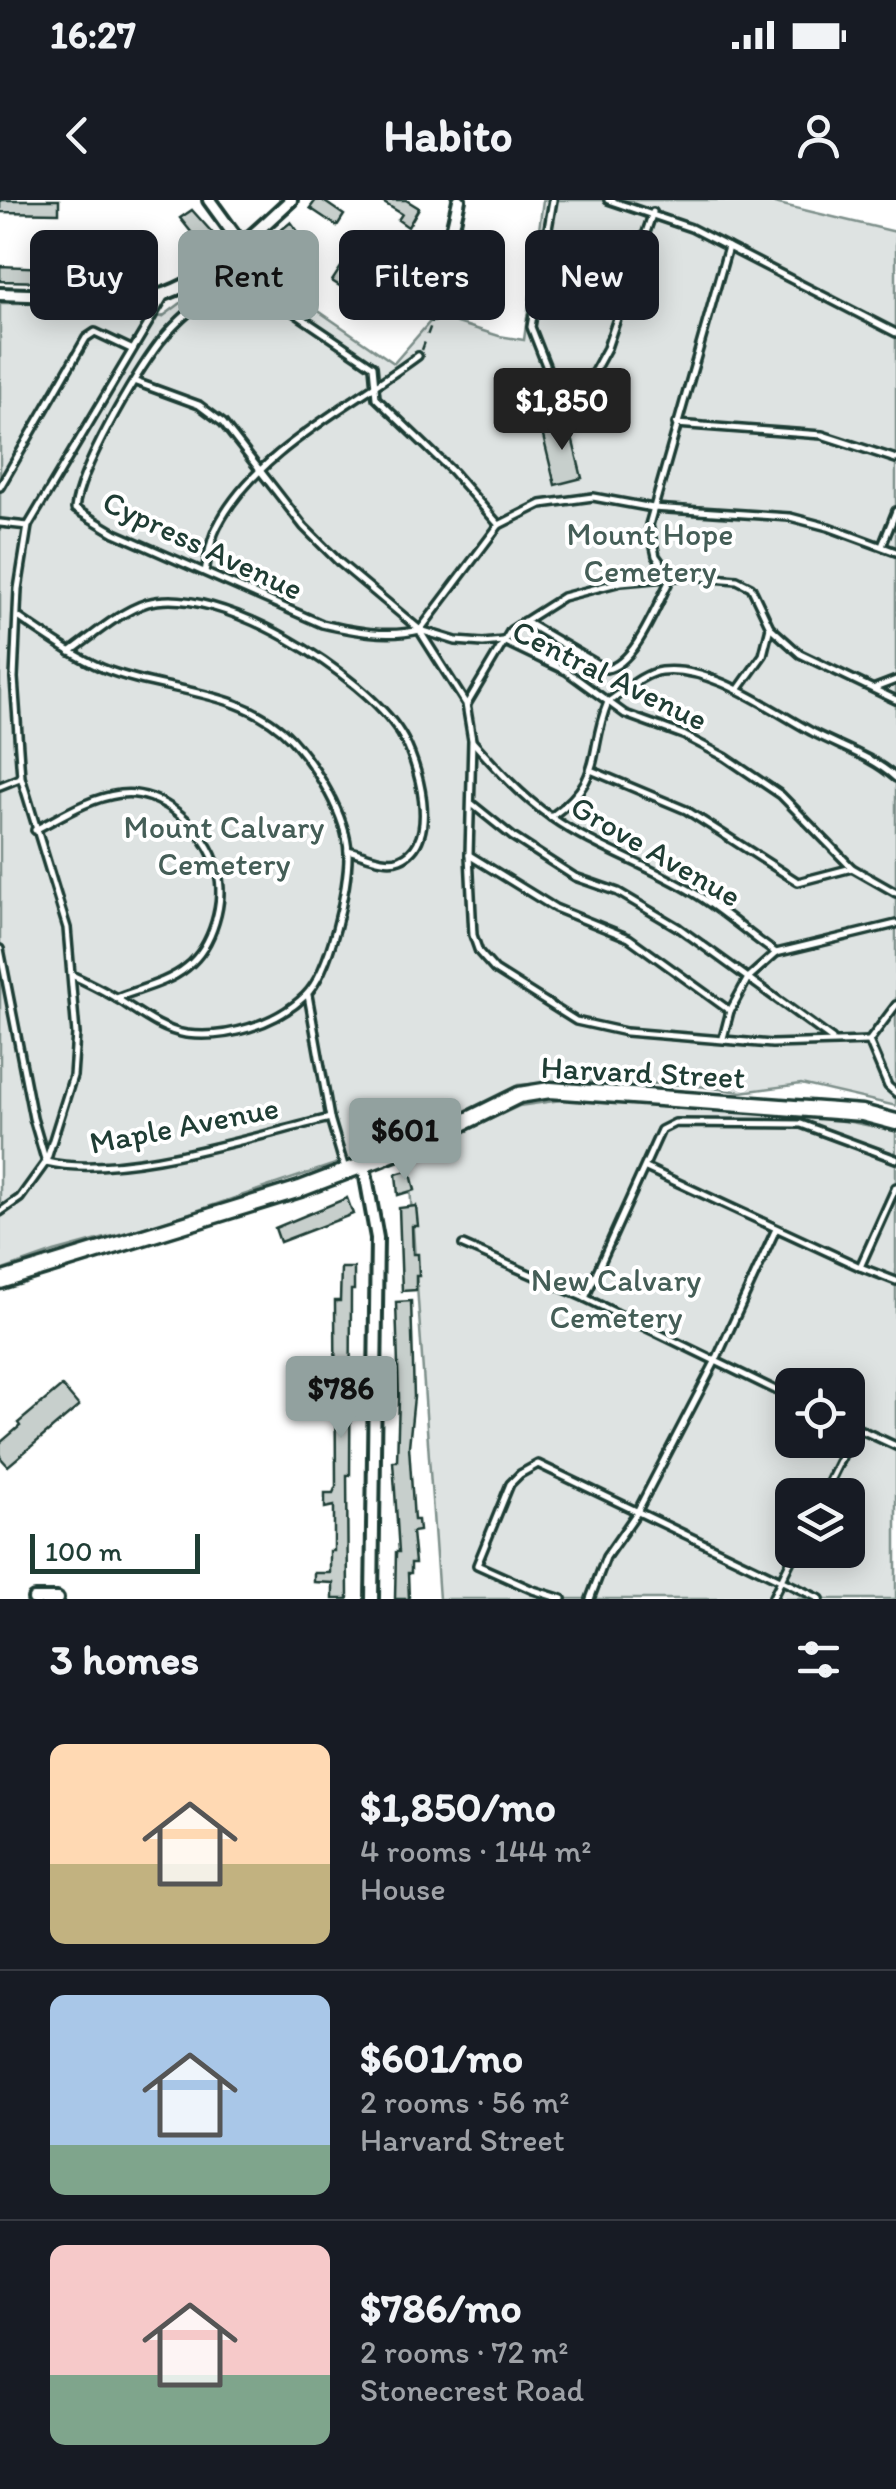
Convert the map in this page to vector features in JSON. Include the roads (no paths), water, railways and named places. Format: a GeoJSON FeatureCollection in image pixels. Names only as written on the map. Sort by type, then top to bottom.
{"type":"FeatureCollection","features":[{"type":"Feature","properties":{"kind":"main road","name":"Harvard Street"},"geometry":{"type":"LineString","coordinates":[[0,1281],[364,1166],[518,1096],[550,1090],[862,1113],[896,1122]]}},
{"type":"Feature","properties":{"kind":"street"},"geometry":{"type":"LineString","coordinates":[[209,200],[231,230]]}},
{"type":"Feature","properties":{"kind":"street"},"geometry":{"type":"LineString","coordinates":[[257,230],[291,200]]}},
{"type":"Feature","properties":{"kind":"street"},"geometry":{"type":"LineString","coordinates":[[452,230],[459,200]]}},
{"type":"Feature","properties":{"kind":"street"},"geometry":{"type":"LineString","coordinates":[[0,294],[142,299],[178,291]]}},
{"type":"Feature","properties":{"kind":"street"},"geometry":{"type":"LineString","coordinates":[[364,1166],[377,1238],[372,1599]]}},
{"type":"Feature","properties":{"kind":"street"},"geometry":{"type":"LineString","coordinates":[[34,1599],[57,1599]]}},
{"type":"Feature","properties":{"kind":"lane"},"geometry":{"type":"LineString","coordinates":[[553,200],[531,327],[551,378],[571,396],[589,381],[607,348],[652,212]]}},
{"type":"Feature","properties":{"kind":"lane"},"geometry":{"type":"LineString","coordinates":[[608,200],[652,212],[896,332]]}},
{"type":"Feature","properties":{"kind":"lane"},"geometry":{"type":"LineString","coordinates":[[672,578],[656,556],[649,525],[728,247]]}},
{"type":"Feature","properties":{"kind":"lane","name":"Cypress Avenue"},"geometry":{"type":"LineString","coordinates":[[374,386],[374,366],[236,274],[160,343],[108,428],[76,492],[75,509],[115,533],[322,624],[400,635],[420,630]]}},
{"type":"Feature","properties":{"kind":"lane"},"geometry":{"type":"LineString","coordinates":[[0,1212],[20,1198],[46,1162],[72,1076],[76,1034],[67,928],[22,777],[14,678],[18,590],[28,526],[164,297]]}},
{"type":"Feature","properties":{"kind":"lane"},"geometry":{"type":"LineString","coordinates":[[0,487],[86,338],[95,332],[131,349]]}},
{"type":"Feature","properties":{"kind":"lane"},"geometry":{"type":"LineString","coordinates":[[205,572],[216,526],[262,470],[295,442],[418,356]]}},
{"type":"Feature","properties":{"kind":"lane","name":"Central Avenue"},"geometry":{"type":"LineString","coordinates":[[136,382],[199,405],[223,423],[304,527],[338,562],[420,630],[456,641],[504,641],[566,671],[625,714],[683,735],[781,794],[852,868],[896,893]]}},
{"type":"Feature","properties":{"kind":"lane"},"geometry":{"type":"LineString","coordinates":[[374,386],[376,398],[453,472],[499,526]]}},
{"type":"Feature","properties":{"kind":"lane"},"geometry":{"type":"LineString","coordinates":[[676,424],[822,435],[896,458]]}},
{"type":"Feature","properties":{"kind":"lane"},"geometry":{"type":"LineString","coordinates":[[869,1041],[804,1044],[626,1032],[576,1021],[495,970],[479,952],[473,935],[469,855],[472,740],[466,704],[420,630],[499,526],[541,504],[594,497],[653,508],[790,517],[896,552]]}},
{"type":"Feature","properties":{"kind":"lane"},"geometry":{"type":"LineString","coordinates":[[882,546],[896,511]]}},
{"type":"Feature","properties":{"kind":"lane"},"geometry":{"type":"LineString","coordinates":[[0,523],[28,526]]}},
{"type":"Feature","properties":{"kind":"lane"},"geometry":{"type":"LineString","coordinates":[[466,704],[504,641],[524,620],[564,596],[587,589],[713,576],[751,587],[770,627],[800,654],[896,700]]}},
{"type":"Feature","properties":{"kind":"lane"},"geometry":{"type":"LineString","coordinates":[[524,620],[606,670],[616,668],[628,658],[672,578]]}},
{"type":"Feature","properties":{"kind":"lane"},"geometry":{"type":"LineString","coordinates":[[70,652],[129,611],[151,602],[188,602],[235,614],[290,640],[334,667],[370,696],[400,732],[418,770],[424,806],[420,833],[410,852],[400,859],[386,861],[348,850]]}},
{"type":"Feature","properties":{"kind":"lane"},"geometry":{"type":"LineString","coordinates":[[18,617],[70,652],[103,668],[256,712],[290,737],[316,771],[335,805],[348,850],[337,923],[325,962],[308,994],[246,1029],[213,1035],[183,1034],[157,1024],[72,975]]}},
{"type":"Feature","properties":{"kind":"lane"},"geometry":{"type":"LineString","coordinates":[[738,690],[763,655],[770,627]]}},
{"type":"Feature","properties":{"kind":"lane"},"geometry":{"type":"LineString","coordinates":[[551,817],[571,803],[592,770],[608,702],[655,672],[678,670],[738,690],[880,764],[896,778]]}},
{"type":"Feature","properties":{"kind":"lane"},"geometry":{"type":"LineString","coordinates":[[874,688],[896,680]]}},
{"type":"Feature","properties":{"kind":"lane","name":"Grove Avenue"},"geometry":{"type":"LineString","coordinates":[[472,740],[512,784],[551,817],[699,896],[776,952]]}},
{"type":"Feature","properties":{"kind":"lane"},"geometry":{"type":"LineString","coordinates":[[592,770],[686,810],[798,882],[852,868]]}},
{"type":"Feature","properties":{"kind":"lane"},"geometry":{"type":"LineString","coordinates":[[0,786],[22,777]]}},
{"type":"Feature","properties":{"kind":"lane"},"geometry":{"type":"LineString","coordinates":[[35,830],[89,802],[124,793],[153,798],[178,813],[202,839],[217,869],[218,911],[208,943],[186,968],[116,998]]}},
{"type":"Feature","properties":{"kind":"lane"},"geometry":{"type":"LineString","coordinates":[[472,804],[513,837],[576,878],[618,892],[679,928],[834,1040]]}},
{"type":"Feature","properties":{"kind":"lane"},"geometry":{"type":"LineString","coordinates":[[469,855],[556,908],[628,938],[730,1011]]}},
{"type":"Feature","properties":{"kind":"lane"},"geometry":{"type":"LineString","coordinates":[[723,1038],[730,1011],[748,978],[776,952],[896,924]]}},
{"type":"Feature","properties":{"kind":"lane"},"geometry":{"type":"LineString","coordinates":[[0,949],[33,1118],[46,1162]]}},
{"type":"Feature","properties":{"kind":"lane"},"geometry":{"type":"LineString","coordinates":[[308,994],[330,1118],[346,1172]]}},
{"type":"Feature","properties":{"kind":"lane"},"geometry":{"type":"LineString","coordinates":[[869,1041],[896,1005]]}},
{"type":"Feature","properties":{"kind":"lane"},"geometry":{"type":"LineString","coordinates":[[869,1041],[888,1086],[896,1093]]}},
{"type":"Feature","properties":{"kind":"lane","name":"Maple Avenue"},"geometry":{"type":"LineString","coordinates":[[46,1162],[68,1168],[112,1167],[330,1118]]}},
{"type":"Feature","properties":{"kind":"lane"},"geometry":{"type":"LineString","coordinates":[[585,1298],[661,1130],[674,1124],[800,1124],[896,1159]]}},
{"type":"Feature","properties":{"kind":"lane"},"geometry":{"type":"LineString","coordinates":[[646,1168],[896,1281]]}},
{"type":"Feature","properties":{"kind":"lane"},"geometry":{"type":"LineString","coordinates":[[860,1267],[896,1187]]}},
{"type":"Feature","properties":{"kind":"lane"},"geometry":{"type":"LineString","coordinates":[[590,1599],[606,1557],[636,1514],[716,1362],[776,1229]]}},
{"type":"Feature","properties":{"kind":"lane"},"geometry":{"type":"LineString","coordinates":[[463,1245],[585,1298],[775,1390]]}},
{"type":"Feature","properties":{"kind":"lane"},"geometry":{"type":"LineString","coordinates":[[865,1432],[896,1446]]}},
{"type":"Feature","properties":{"kind":"lane"},"geometry":{"type":"LineString","coordinates":[[562,1599],[477,1565],[510,1484],[538,1464],[820,1599]]}},
{"type":"Feature","properties":{"kind":"lane"},"geometry":{"type":"LineString","coordinates":[[772,1599],[788,1568]]}},
{"type":"Feature","properties":{"kind":"park label","name":"Mount Hope Cemetery"},"geometry":{"type":"Point","coordinates":[650,552]}},
{"type":"Feature","properties":{"kind":"park label","name":"Mount Calvary Cemetery"},"geometry":{"type":"Point","coordinates":[224,846]}},
{"type":"Feature","properties":{"kind":"park label","name":"New Calvary Cemetery"},"geometry":{"type":"Point","coordinates":[616,1298]}}]}
